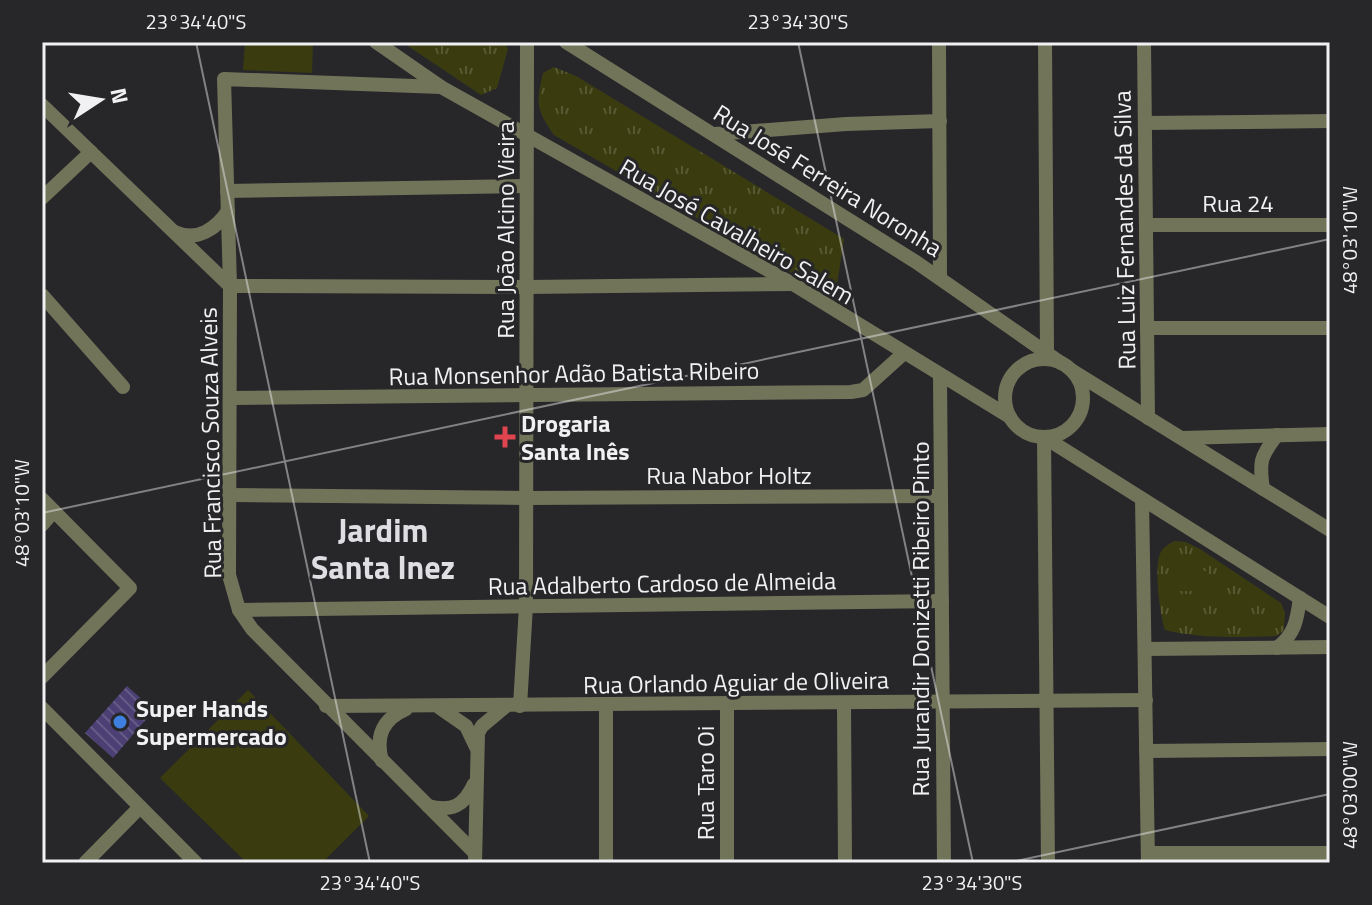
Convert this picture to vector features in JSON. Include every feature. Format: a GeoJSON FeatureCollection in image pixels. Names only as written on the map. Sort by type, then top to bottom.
{"type":"FeatureCollection","features":[{"type":"Feature","properties":{"kind":"street","name":"Rua José Cavalheiro Salem"},"geometry":{"type":"LineString","coordinates":[[376,42],[441,87],[793,284],[1010,417]]}},
{"type":"Feature","properties":{"kind":"street","name":"Rua João Alcino Vieira"},"geometry":{"type":"LineString","coordinates":[[514,706],[526,606],[527,42]]}},
{"type":"Feature","properties":{"kind":"street","name":"Rua José Ferreira Noronha"},"geometry":{"type":"LineString","coordinates":[[566,42],[940,277],[1066,366],[1330,530]]}},
{"type":"Feature","properties":{"kind":"street"},"geometry":{"type":"LineString","coordinates":[[939,42],[940,277]]}},
{"type":"Feature","properties":{"kind":"street"},"geometry":{"type":"LineString","coordinates":[[1045,42],[1047,351]]}},
{"type":"Feature","properties":{"kind":"street","name":"Rua Luiz Fernandes da Silva"},"geometry":{"type":"LineString","coordinates":[[1144,42],[1148,418]]}},
{"type":"Feature","properties":{"kind":"street","name":"Rua José Cavalheiro Salem"},"geometry":{"type":"LineString","coordinates":[[224,79],[441,87]]}},
{"type":"Feature","properties":{"kind":"street","name":"Rua Francisco Souza Alveis"},"geometry":{"type":"LineString","coordinates":[[224,79],[230,286],[229,575],[239,610],[252,629],[428,806],[475,858]]}},
{"type":"Feature","properties":{"kind":"street"},"geometry":{"type":"LineString","coordinates":[[42,105],[230,286],[793,284]]}},
{"type":"Feature","properties":{"kind":"street"},"geometry":{"type":"LineString","coordinates":[[715,135],[846,124],[940,121]]}},
{"type":"Feature","properties":{"kind":"street"},"geometry":{"type":"LineString","coordinates":[[1145,123],[1330,121]]}},
{"type":"Feature","properties":{"kind":"street"},"geometry":{"type":"LineString","coordinates":[[42,198],[91,152]]}},
{"type":"Feature","properties":{"kind":"street"},"geometry":{"type":"LineString","coordinates":[[227,191],[526,186]]}},
{"type":"Feature","properties":{"kind":"street"},"geometry":{"type":"LineString","coordinates":[[171,230],[182,235],[198,235],[212,230],[228,211]]}},
{"type":"Feature","properties":{"kind":"street","name":"Rua 24"},"geometry":{"type":"LineString","coordinates":[[1146,225],[1330,225]]}},
{"type":"Feature","properties":{"kind":"street"},"geometry":{"type":"LineString","coordinates":[[42,295],[123,387]]}},
{"type":"Feature","properties":{"kind":"street"},"geometry":{"type":"LineString","coordinates":[[1147,328],[1330,328]]}},
{"type":"Feature","properties":{"kind":"street","name":"Rua Monsenhor Adão Batista Ribeiro"},"geometry":{"type":"LineString","coordinates":[[230,398],[851,392],[863,390],[904,353]]}},
{"type":"Feature","properties":{"kind":"street"},"geometry":{"type":"LineString","coordinates":[[1044,437],[1064,432],[1079,415],[1083,392],[1078,378],[1066,366],[1039,359],[1019,368],[1005,394],[1010,417],[1027,433],[1044,437],[1330,617]]}},
{"type":"Feature","properties":{"kind":"street","name":"Rua Jurandir Donizetti Ribeiro Pinto"},"geometry":{"type":"LineString","coordinates":[[940,375],[944,863]]}},
{"type":"Feature","properties":{"kind":"street"},"geometry":{"type":"LineString","coordinates":[[1182,438],[1330,434]]}},
{"type":"Feature","properties":{"kind":"street"},"geometry":{"type":"LineString","coordinates":[[1263,489],[1260,465],[1263,452],[1277,435]]}},
{"type":"Feature","properties":{"kind":"street"},"geometry":{"type":"LineString","coordinates":[[1044,437],[1048,863]]}},
{"type":"Feature","properties":{"kind":"street","name":"Rua Nabor Holtz"},"geometry":{"type":"LineString","coordinates":[[230,495],[526,498],[941,496]]}},
{"type":"Feature","properties":{"kind":"street"},"geometry":{"type":"LineString","coordinates":[[42,499],[130,588],[42,677]]}},
{"type":"Feature","properties":{"kind":"street"},"geometry":{"type":"LineString","coordinates":[[1142,499],[1148,858],[1330,853]]}},
{"type":"Feature","properties":{"kind":"street"},"geometry":{"type":"LineString","coordinates":[[42,525],[54,511]]}},
{"type":"Feature","properties":{"kind":"street"},"geometry":{"type":"LineString","coordinates":[[1277,648],[1290,638],[1297,623],[1300,598]]}},
{"type":"Feature","properties":{"kind":"street","name":"Rua Adalberto Cardoso de Almeida"},"geometry":{"type":"LineString","coordinates":[[239,610],[942,601]]}},
{"type":"Feature","properties":{"kind":"street"},"geometry":{"type":"LineString","coordinates":[[1145,649],[1330,647]]}},
{"type":"Feature","properties":{"kind":"street","name":"Rua Orlando Aguiar de Oliveira"},"geometry":{"type":"LineString","coordinates":[[326,706],[1146,700]]}},
{"type":"Feature","properties":{"kind":"street"},"geometry":{"type":"LineString","coordinates":[[844,703],[845,863]]}},
{"type":"Feature","properties":{"kind":"street","name":"Rua Taro Oi"},"geometry":{"type":"LineString","coordinates":[[727,704],[727,863]]}},
{"type":"Feature","properties":{"kind":"street"},"geometry":{"type":"LineString","coordinates":[[606,705],[606,863]]}},
{"type":"Feature","properties":{"kind":"street"},"geometry":{"type":"LineString","coordinates":[[382,761],[378,748],[387,721],[414,706]]}},
{"type":"Feature","properties":{"kind":"street"},"geometry":{"type":"LineString","coordinates":[[434,706],[447,711],[466,726],[477,751]]}},
{"type":"Feature","properties":{"kind":"street"},"geometry":{"type":"LineString","coordinates":[[475,858],[478,733],[482,726],[514,706]]}},
{"type":"Feature","properties":{"kind":"street"},"geometry":{"type":"LineString","coordinates":[[42,708],[191,860]]}},
{"type":"Feature","properties":{"kind":"street"},"geometry":{"type":"LineString","coordinates":[[1146,751],[1330,749]]}},
{"type":"Feature","properties":{"kind":"street"},"geometry":{"type":"LineString","coordinates":[[428,806],[457,807],[465,800],[477,778]]}},
{"type":"Feature","properties":{"kind":"street"},"geometry":{"type":"LineString","coordinates":[[85,863],[140,807]]}},
{"type":"Feature","properties":{"kind":"green space"},"geometry":{"type":"Polygon","coordinates":[[[245,42],[313,42],[312,73],[243,70],[245,42]]]}},
{"type":"Feature","properties":{"kind":"green space"},"geometry":{"type":"Polygon","coordinates":[[[402,42],[504,42],[508,49],[497,88],[481,95],[402,42]]]}},
{"type":"Feature","properties":{"kind":"green space"},"geometry":{"type":"Polygon","coordinates":[[[554,67],[576,76],[844,239],[835,298],[554,135],[541,112],[539,92],[543,73],[554,67]]]}},
{"type":"Feature","properties":{"kind":"green space"},"geometry":{"type":"Polygon","coordinates":[[[1174,541],[1186,542],[1200,549],[1281,603],[1285,613],[1284,630],[1277,636],[1234,637],[1165,630],[1158,592],[1158,561],[1162,550],[1174,541]]]}},
{"type":"Feature","properties":{"kind":"green space"},"geometry":{"type":"Polygon","coordinates":[[[1172,571],[1208,571],[1208,591],[1172,591],[1172,571]]]}},
{"type":"Feature","properties":{"kind":"green space"},"geometry":{"type":"Polygon","coordinates":[[[248,690],[369,816],[322,863],[247,863],[160,778],[248,690]]]}},
{"type":"Feature","properties":{"kind":"building","name":"Super Hands Supermercado"},"geometry":{"type":"Polygon","coordinates":[[[127,686],[154,710],[113,758],[85,733],[127,686]]]}},
{"type":"Feature","properties":{"kind":"place","name":"Drogaria Santa Inês"},"geometry":{"type":"Point","coordinates":[505,437]}},
{"type":"Feature","properties":{"kind":"place","name":"Super Hands Supermercado"},"geometry":{"type":"Point","coordinates":[120,722]}},
{"type":"Feature","properties":{"kind":"district","name":"Jardim Santa Inez"},"geometry":{"type":"Point","coordinates":[383,548]}}]}
